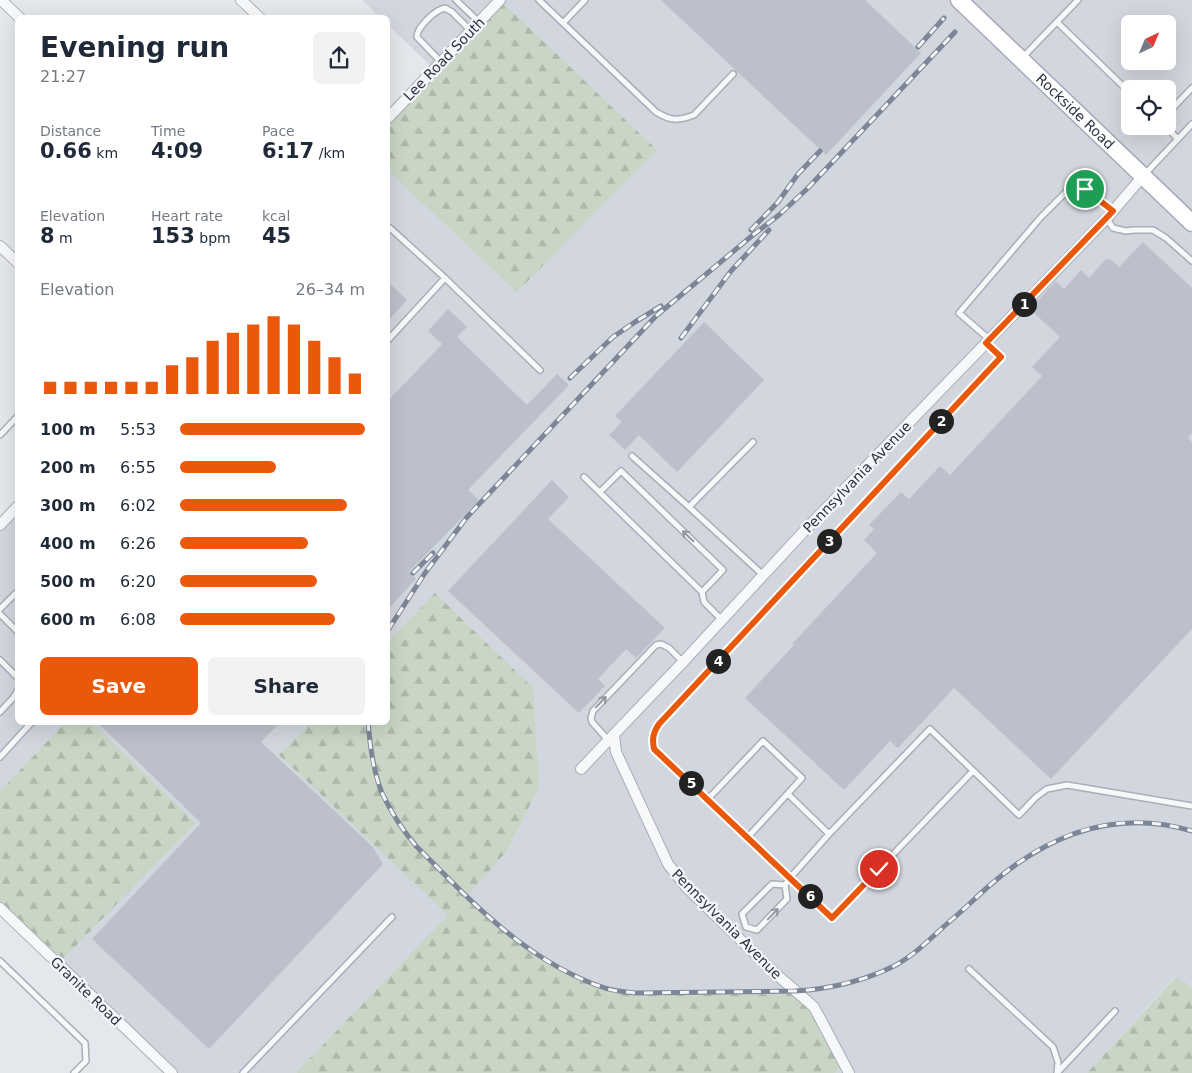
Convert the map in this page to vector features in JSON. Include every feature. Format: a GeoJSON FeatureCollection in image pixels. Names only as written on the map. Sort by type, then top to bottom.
{"type":"FeatureCollection","features":[{"type":"Feature","properties":{"kind":"main road","name":"Rockside Road"},"geometry":{"type":"LineString","coordinates":[[959,0],[1192,223]]}},
{"type":"Feature","properties":{"kind":"street"},"geometry":{"type":"LineString","coordinates":[[1,0],[17,15]]}},
{"type":"Feature","properties":{"kind":"street"},"geometry":{"type":"LineString","coordinates":[[241,0],[257,15]]}},
{"type":"Feature","properties":{"kind":"street","name":"Lee Road South"},"geometry":{"type":"LineString","coordinates":[[390,116],[500,0]]}},
{"type":"Feature","properties":{"kind":"street","name":"Pennsylvania Avenue"},"geometry":{"type":"LineString","coordinates":[[581,769],[764,576],[806,529],[1110,215],[1143,176]]}},
{"type":"Feature","properties":{"kind":"street"},"geometry":{"type":"LineString","coordinates":[[0,246],[15,260]]}},
{"type":"Feature","properties":{"kind":"street"},"geometry":{"type":"LineString","coordinates":[[1,520],[15,508]]}},
{"type":"Feature","properties":{"kind":"street","name":"Pennsylvania Avenue"},"geometry":{"type":"LineString","coordinates":[[612,738],[616,752],[668,864],[687,888],[776,974],[814,1007],[849,1073]]}},
{"type":"Feature","properties":{"kind":"street","name":"Granite Road"},"geometry":{"type":"LineString","coordinates":[[0,908],[172,1073]]}},
{"type":"Feature","properties":{"kind":"lane"},"geometry":{"type":"LineString","coordinates":[[456,0],[479,22]]}},
{"type":"Feature","properties":{"kind":"lane"},"geometry":{"type":"LineString","coordinates":[[539,0],[656,112],[670,119],[678,120],[694,115],[733,74]]}},
{"type":"Feature","properties":{"kind":"lane"},"geometry":{"type":"LineString","coordinates":[[563,23],[585,0]]}},
{"type":"Feature","properties":{"kind":"lane"},"geometry":{"type":"LineString","coordinates":[[1021,59],[1078,0]]}},
{"type":"Feature","properties":{"kind":"lane"},"geometry":{"type":"LineString","coordinates":[[441,62],[417,37],[417,33],[423,25],[437,11],[445,8],[452,12],[471,31]]}},
{"type":"Feature","properties":{"kind":"lane"},"geometry":{"type":"LineString","coordinates":[[1057,22],[1121,84]]}},
{"type":"Feature","properties":{"kind":"lane"},"geometry":{"type":"LineString","coordinates":[[1176,105],[1192,88]]}},
{"type":"Feature","properties":{"kind":"lane"},"geometry":{"type":"LineString","coordinates":[[1143,176],[1192,124]]}},
{"type":"Feature","properties":{"kind":"lane"},"geometry":{"type":"LineString","coordinates":[[1174,135],[1178,139]]}},
{"type":"Feature","properties":{"kind":"lane"},"geometry":{"type":"LineString","coordinates":[[973,771],[832,918],[654,749],[652,741],[654,732],[659,724],[1001,357],[988,341],[959,313],[1041,217],[1072,186],[1085,189],[1110,215],[1113,228],[1126,231],[1153,230],[1166,238],[1192,261]]}},
{"type":"Feature","properties":{"kind":"lane"},"geometry":{"type":"LineString","coordinates":[[390,228],[445,278],[540,370]]}},
{"type":"Feature","properties":{"kind":"lane"},"geometry":{"type":"LineString","coordinates":[[390,338],[445,278]]}},
{"type":"Feature","properties":{"kind":"lane"},"geometry":{"type":"LineString","coordinates":[[0,434],[15,419]]}},
{"type":"Feature","properties":{"kind":"lane"},"geometry":{"type":"LineString","coordinates":[[689,507],[753,442]]}},
{"type":"Feature","properties":{"kind":"lane"},"geometry":{"type":"LineString","coordinates":[[632,456],[764,576]]}},
{"type":"Feature","properties":{"kind":"lane"},"geometry":{"type":"LineString","coordinates":[[600,492],[621,472],[723,570],[702,592]]}},
{"type":"Feature","properties":{"kind":"lane"},"geometry":{"type":"LineString","coordinates":[[584,477],[702,592],[704,602],[722,620]]}},
{"type":"Feature","properties":{"kind":"lane"},"geometry":{"type":"LineString","coordinates":[[0,609],[15,593]]}},
{"type":"Feature","properties":{"kind":"lane"},"geometry":{"type":"LineString","coordinates":[[0,614],[15,629]]}},
{"type":"Feature","properties":{"kind":"lane"},"geometry":{"type":"LineString","coordinates":[[612,738],[592,722],[593,711],[656,645],[661,644],[669,648],[683,662]]}},
{"type":"Feature","properties":{"kind":"lane"},"geometry":{"type":"LineString","coordinates":[[0,660],[15,675]]}},
{"type":"Feature","properties":{"kind":"lane"},"geometry":{"type":"LineString","coordinates":[[0,712],[15,695]]}},
{"type":"Feature","properties":{"kind":"lane"},"geometry":{"type":"LineString","coordinates":[[0,757],[29,725]]}},
{"type":"Feature","properties":{"kind":"lane"},"geometry":{"type":"LineString","coordinates":[[746,926],[757,930],[787,899],[785,884],[790,878],[829,834],[930,729],[1019,815],[1047,788],[1067,785],[1192,806]]}},
{"type":"Feature","properties":{"kind":"lane"},"geometry":{"type":"LineString","coordinates":[[708,799],[763,741],[802,778],[748,837]]}},
{"type":"Feature","properties":{"kind":"lane"},"geometry":{"type":"LineString","coordinates":[[788,794],[829,834]]}},
{"type":"Feature","properties":{"kind":"lane"},"geometry":{"type":"LineString","coordinates":[[746,926],[742,914],[772,884],[785,884]]}},
{"type":"Feature","properties":{"kind":"lane"},"geometry":{"type":"LineString","coordinates":[[243,1073],[392,917]]}},
{"type":"Feature","properties":{"kind":"lane"},"geometry":{"type":"LineString","coordinates":[[737,936],[746,926]]}},
{"type":"Feature","properties":{"kind":"lane"},"geometry":{"type":"LineString","coordinates":[[0,961],[85,1044],[86,1061],[74,1073]]}},
{"type":"Feature","properties":{"kind":"lane"},"geometry":{"type":"LineString","coordinates":[[969,969],[1053,1047],[1058,1062],[1057,1073],[1114,1011]]}},
{"type":"Feature","properties":{"kind":"shaded area"},"geometry":{"type":"Polygon","coordinates":[[[362,0],[500,0],[434,69],[390,27],[390,15],[378,15],[362,0]]]}},
{"type":"Feature","properties":{"kind":"shaded area"},"geometry":{"type":"Polygon","coordinates":[[[500,0],[1192,0],[1192,988],[1175,977],[1087,1073],[835,1073],[844,1064],[761,992],[636,993],[600,987],[548,961],[524,945],[466,897],[296,1073],[172,1073],[0,908],[0,525],[15,508],[15,725],[390,725],[390,173],[518,292],[500,0]]]}},
{"type":"Feature","properties":{"kind":"green space"},"geometry":{"type":"Polygon","coordinates":[[[500,0],[657,150],[517,292],[390,173],[390,116],[500,0]]]}},
{"type":"Feature","properties":{"kind":"green space"},"geometry":{"type":"Polygon","coordinates":[[[435,593],[533,688],[539,787],[506,852],[466,897],[502,928],[540,956],[567,972],[602,987],[636,993],[795,991],[814,1007],[844,1064],[835,1073],[296,1073],[448,915],[279,755],[309,725],[390,725],[390,640],[435,593]]]}},
{"type":"Feature","properties":{"kind":"green space"},"geometry":{"type":"Polygon","coordinates":[[[63,725],[94,725],[196,823],[58,964],[0,908],[0,791],[63,725]]]}},
{"type":"Feature","properties":{"kind":"green space"},"geometry":{"type":"Polygon","coordinates":[[[1176,977],[1192,988],[1192,1073],[1087,1073],[1176,977]]]}},
{"type":"Feature","properties":{"kind":"building"},"geometry":{"type":"Polygon","coordinates":[[[661,0],[865,0],[921,53],[826,155],[661,0]]]}},
{"type":"Feature","properties":{"kind":"building"},"geometry":{"type":"Polygon","coordinates":[[[1143,242],[1192,288],[1192,433],[1188,438],[1192,442],[1192,629],[1051,779],[954,688],[898,748],[890,741],[844,790],[745,698],[794,645],[792,644],[877,553],[864,540],[874,529],[869,525],[901,492],[909,499],[940,466],[950,475],[1042,376],[1032,367],[1060,337],[1030,309],[1056,281],[1064,289],[1081,270],[1089,278],[1105,260],[1110,259],[1119,267],[1143,242]]]}},
{"type":"Feature","properties":{"kind":"building"},"geometry":{"type":"Polygon","coordinates":[[[390,284],[407,300],[390,319],[390,284]]]}},
{"type":"Feature","properties":{"kind":"building"},"geometry":{"type":"Polygon","coordinates":[[[448,309],[467,327],[457,337],[527,405],[557,374],[569,385],[468,490],[479,500],[409,572],[416,579],[390,607],[390,399],[442,344],[428,331],[448,309]]]}},
{"type":"Feature","properties":{"kind":"building"},"geometry":{"type":"Polygon","coordinates":[[[704,322],[764,380],[677,472],[639,435],[625,450],[609,435],[622,422],[615,416],[704,322]]]}},
{"type":"Feature","properties":{"kind":"building"},"geometry":{"type":"Polygon","coordinates":[[[552,480],[569,497],[548,519],[665,628],[636,658],[626,649],[598,679],[605,686],[579,713],[448,591],[552,480]]]}},
{"type":"Feature","properties":{"kind":"building"},"geometry":{"type":"Polygon","coordinates":[[[100,725],[277,725],[261,742],[373,847],[383,864],[209,1049],[92,939],[201,823],[100,725]]]}},
{"type":"Feature","properties":{"kind":"railway"},"geometry":{"type":"LineString","coordinates":[[918,47],[944,18]]}},
{"type":"Feature","properties":{"kind":"railway"},"geometry":{"type":"LineString","coordinates":[[390,627],[425,573],[467,517],[656,316],[779,215],[808,188],[955,32]]}},
{"type":"Feature","properties":{"kind":"railway"},"geometry":{"type":"LineString","coordinates":[[751,230],[778,202],[798,174],[820,151]]}},
{"type":"Feature","properties":{"kind":"railway"},"geometry":{"type":"LineString","coordinates":[[681,338],[731,271],[769,230]]}},
{"type":"Feature","properties":{"kind":"railway"},"geometry":{"type":"LineString","coordinates":[[570,378],[613,337],[661,306]]}},
{"type":"Feature","properties":{"kind":"railway"},"geometry":{"type":"LineString","coordinates":[[413,573],[433,553]]}},
{"type":"Feature","properties":{"kind":"railway"},"geometry":{"type":"LineString","coordinates":[[368,725],[372,758],[382,793],[398,821],[417,847],[478,907],[515,939],[555,966],[577,977],[604,988],[622,992],[795,991],[833,986],[858,980],[883,971],[909,957],[1012,868],[1035,852],[1059,840],[1084,830],[1109,825],[1136,823],[1164,825],[1192,831]]}},
{"type":"Feature","properties":{"kind":"route"},"geometry":{"type":"LineString","coordinates":[[879,869],[832,918],[654,749],[652,741],[654,732],[659,724],[1001,357],[986,343],[1113,211],[1085,189]]}}]}
